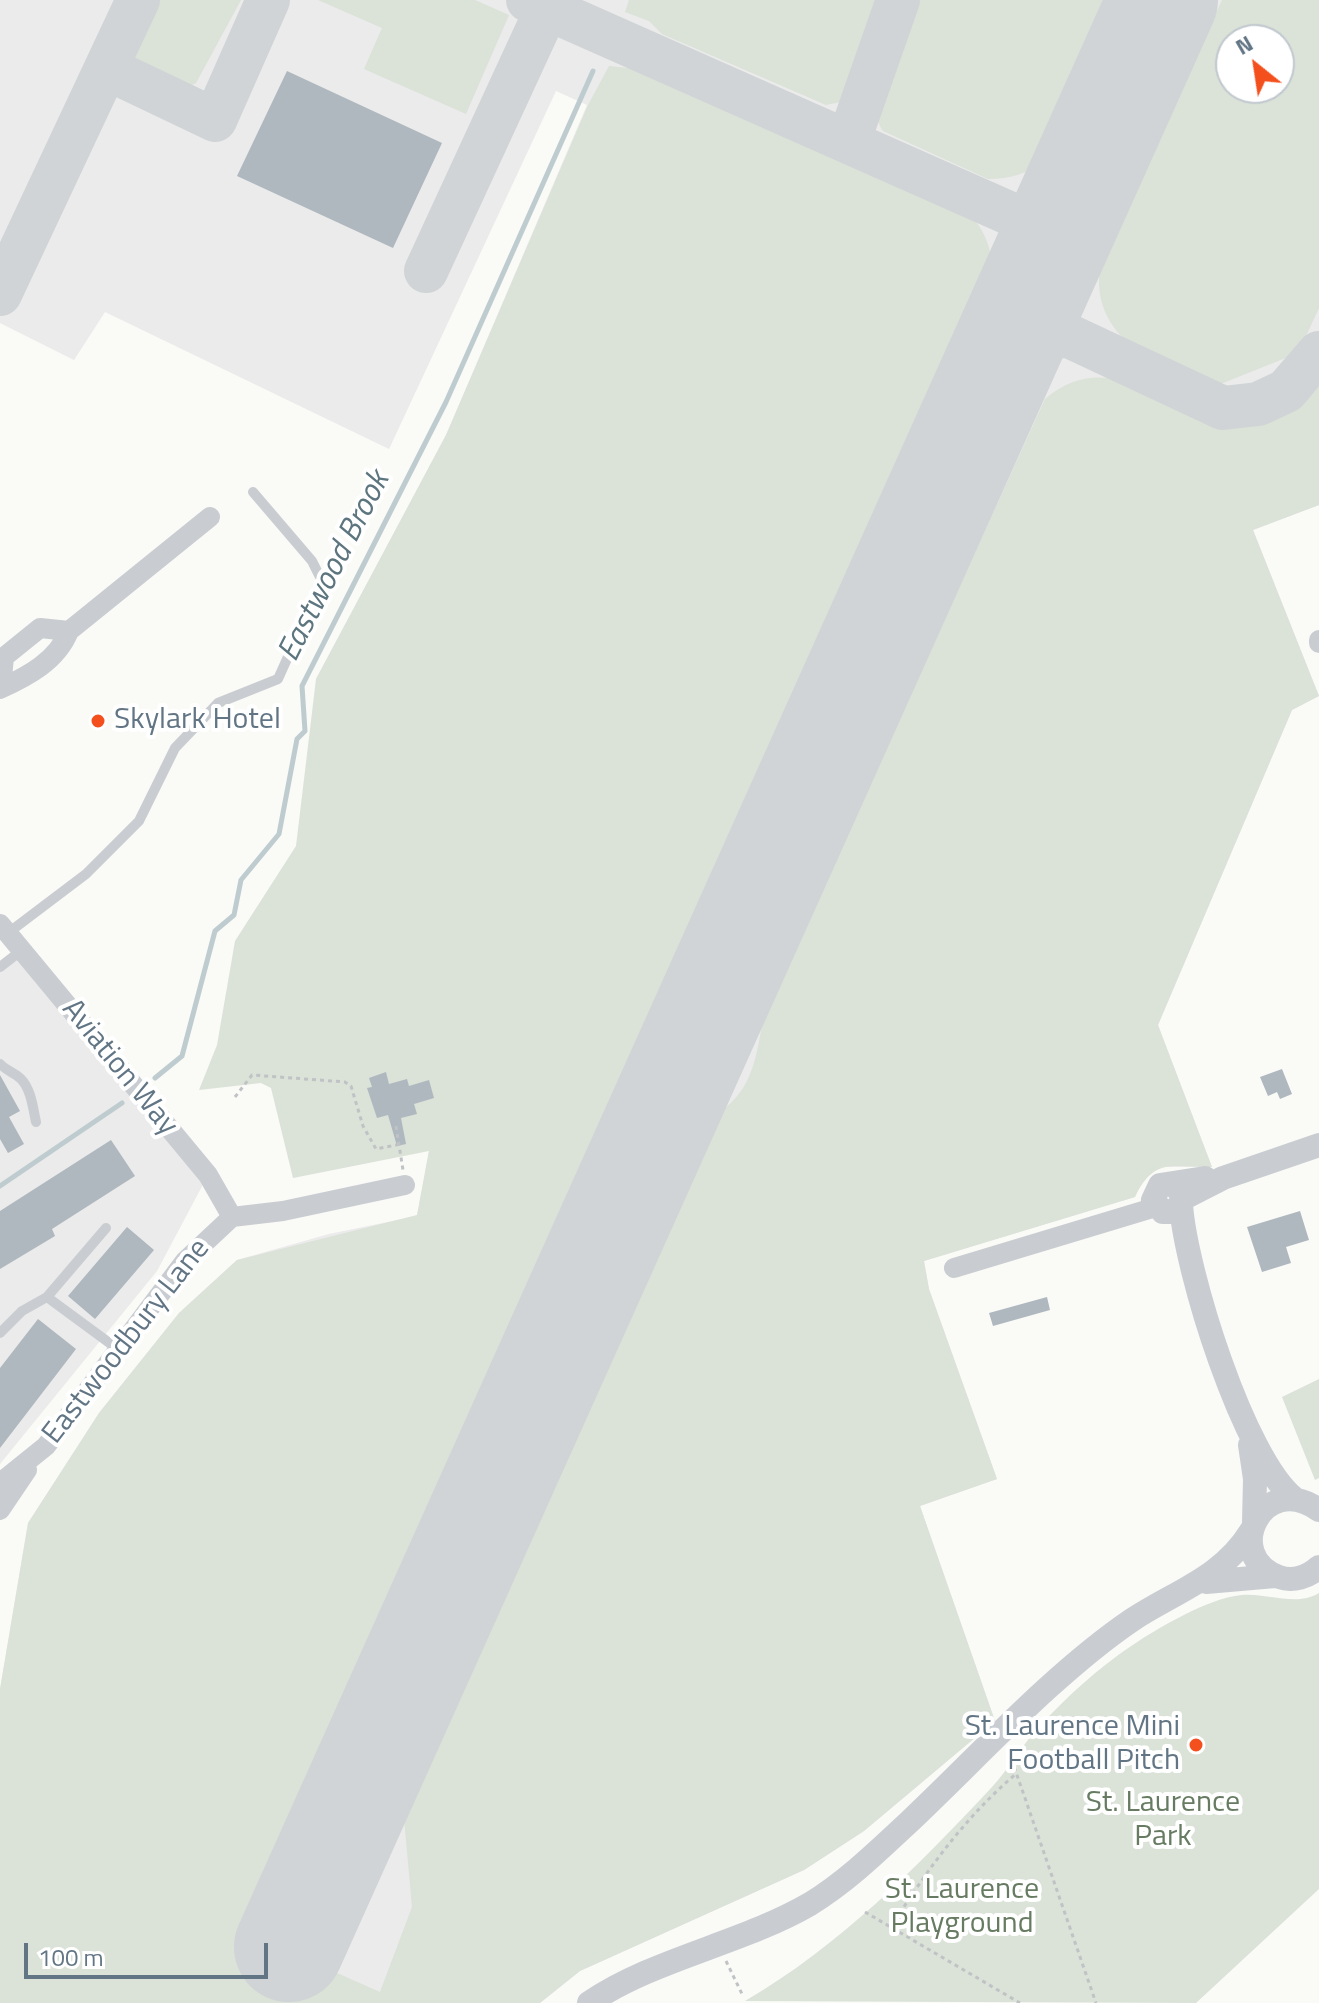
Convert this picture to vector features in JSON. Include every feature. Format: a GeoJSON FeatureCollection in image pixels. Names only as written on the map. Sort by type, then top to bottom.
{"type":"FeatureCollection","features":[{"type":"Feature","properties":{"kind":"street"},"geometry":{"type":"LineString","coordinates":[[69,631],[40,628],[4,657],[1,688],[21,681],[62,648],[69,631],[210,517]]}},
{"type":"Feature","properties":{"kind":"street","name":"Aviation Way"},"geometry":{"type":"LineString","coordinates":[[4,928],[208,1175],[232,1217]]}},
{"type":"Feature","properties":{"kind":"street"},"geometry":{"type":"LineString","coordinates":[[954,1268],[1108,1221],[1168,1199],[1195,1177],[1223,1178],[1319,1145]]}},
{"type":"Feature","properties":{"kind":"street","name":"Eastwoodbury Lane"},"geometry":{"type":"LineString","coordinates":[[0,1510],[36,1457],[185,1261],[232,1217],[283,1211],[405,1185]]}},
{"type":"Feature","properties":{"kind":"street"},"geometry":{"type":"LineString","coordinates":[[1168,1199],[1246,1423],[1273,1477],[1310,1503]]}},
{"type":"Feature","properties":{"kind":"street"},"geometry":{"type":"LineString","coordinates":[[1246,1423],[1255,1479],[1251,1548],[1259,1564],[1275,1576]]}},
{"type":"Feature","properties":{"kind":"street","name":"Eastwoodbury Lane"},"geometry":{"type":"LineString","coordinates":[[0,1483],[36,1457]]}},
{"type":"Feature","properties":{"kind":"street"},"geometry":{"type":"LineString","coordinates":[[589,2003],[640,1977],[782,1920],[837,1886],[1077,1664],[1133,1620],[1203,1582],[1237,1554],[1261,1512],[1274,1502],[1310,1503]]}},
{"type":"Feature","properties":{"kind":"street"},"geometry":{"type":"LineString","coordinates":[[1203,1582],[1275,1576],[1295,1579],[1319,1567]]}},
{"type":"Feature","properties":{"kind":"lane"},"geometry":{"type":"LineString","coordinates":[[4,928],[86,874],[139,821],[175,748],[218,703],[278,679],[322,581],[312,561],[253,492]]}},
{"type":"Feature","properties":{"kind":"lane"},"geometry":{"type":"LineString","coordinates":[[0,967],[22,950]]}},
{"type":"Feature","properties":{"kind":"lane"},"geometry":{"type":"LineString","coordinates":[[0,1064],[8,1073],[20,1078],[29,1092],[36,1122]]}},
{"type":"Feature","properties":{"kind":"lane"},"geometry":{"type":"LineString","coordinates":[[1,1331],[22,1311],[47,1297],[106,1228]]}},
{"type":"Feature","properties":{"kind":"lane"},"geometry":{"type":"LineString","coordinates":[[47,1297],[119,1350]]}},
{"type":"Feature","properties":{"kind":"path"},"geometry":{"type":"LineString","coordinates":[[235,1097],[252,1075],[345,1082],[351,1086],[363,1126],[376,1149],[401,1144]]}},
{"type":"Feature","properties":{"kind":"path"},"geometry":{"type":"LineString","coordinates":[[396,1126],[405,1185]]}},
{"type":"Feature","properties":{"kind":"path"},"geometry":{"type":"LineString","coordinates":[[1008,1729],[1009,1751],[1096,2003]]}},
{"type":"Feature","properties":{"kind":"path"},"geometry":{"type":"LineString","coordinates":[[891,1927],[928,1868],[995,1792],[1017,1773]]}},
{"type":"Feature","properties":{"kind":"path"},"geometry":{"type":"LineString","coordinates":[[865,1912],[1020,2003]]}},
{"type":"Feature","properties":{"kind":"path"},"geometry":{"type":"LineString","coordinates":[[719,1947],[743,1996]]}},
{"type":"Feature","properties":{"kind":"shaded area"},"geometry":{"type":"Polygon","coordinates":[[[0,0],[1319,0],[1319,505],[1253,530],[1319,696],[1292,710],[1158,1025],[1212,1167],[1163,1167],[1145,1175],[1135,1197],[924,1261],[929,1289],[997,1479],[920,1506],[995,1721],[864,1831],[804,1870],[580,1971],[540,2003],[0,2003],[0,1689],[28,1523],[99,1413],[179,1313],[237,1260],[329,1234],[417,1216],[429,1150],[316,679],[446,435],[587,105],[556,91],[389,449],[105,312],[74,360],[0,323],[0,0]]]}},
{"type":"Feature","properties":{"kind":"shaded area"},"geometry":{"type":"Polygon","coordinates":[[[26,954],[208,1175],[157,1271],[0,1464],[0,971],[26,954]]]}},
{"type":"Feature","properties":{"kind":"green space"},"geometry":{"type":"Polygon","coordinates":[[[159,0],[241,0],[196,83],[178,92],[135,72],[131,58],[159,0]]]}},
{"type":"Feature","properties":{"kind":"green space"},"geometry":{"type":"Polygon","coordinates":[[[318,0],[475,0],[509,15],[466,114],[364,69],[382,28],[318,0]]]}},
{"type":"Feature","properties":{"kind":"green space"},"geometry":{"type":"Polygon","coordinates":[[[629,0],[889,0],[857,91],[845,101],[826,105],[662,34],[649,21],[625,12],[629,0]]]}},
{"type":"Feature","properties":{"kind":"green space"},"geometry":{"type":"Polygon","coordinates":[[[906,0],[1123,0],[1054,150],[1039,165],[1025,172],[988,179],[883,131],[877,116],[877,84],[906,0]]]}},
{"type":"Feature","properties":{"kind":"green space"},"geometry":{"type":"Polygon","coordinates":[[[1222,0],[1319,0],[1319,308],[1298,353],[1218,385],[1125,340],[1113,326],[1100,294],[1099,276],[1222,0]]]}},
{"type":"Feature","properties":{"kind":"green space"},"geometry":{"type":"Polygon","coordinates":[[[609,66],[647,70],[969,214],[988,245],[993,282],[665,1013],[647,1031],[629,1090],[386,1637],[394,1642],[260,1939],[380,1992],[412,1907],[403,1807],[462,1676],[469,1678],[559,1479],[550,1474],[721,1111],[732,1102],[747,1081],[756,1057],[763,1018],[1045,399],[1080,380],[1113,379],[1145,389],[1211,418],[1245,424],[1281,416],[1319,387],[1319,505],[1253,530],[1319,696],[1292,710],[1158,1025],[1212,1167],[1166,1167],[1149,1175],[1135,1197],[924,1261],[929,1289],[997,1479],[920,1506],[995,1721],[864,1831],[804,1870],[580,1971],[540,2003],[0,2003],[0,1689],[28,1523],[99,1413],[179,1313],[237,1260],[417,1215],[429,1151],[293,1178],[271,1088],[261,1083],[199,1090],[217,1045],[235,941],[296,846],[316,679],[446,435],[588,105],[609,66]]]}},
{"type":"Feature","properties":{"kind":"green space"},"geometry":{"type":"Polygon","coordinates":[[[1319,1379],[1319,1478],[1315,1480],[1282,1397],[1319,1379]]]}},
{"type":"Feature","properties":{"kind":"green space","name":"St. Laurence Park"},"geometry":{"type":"Polygon","coordinates":[[[1319,1593],[1319,1889],[1196,2003],[745,2001],[813,1955],[876,1903],[992,1787],[1052,1713],[1117,1656],[1177,1618],[1228,1598],[1252,1595],[1301,1599],[1319,1593]]]}},
{"type":"Feature","properties":{"kind":"building"},"geometry":{"type":"Polygon","coordinates":[[[287,71],[442,143],[393,248],[237,176],[287,71]]]}},
{"type":"Feature","properties":{"kind":"building"},"geometry":{"type":"Polygon","coordinates":[[[1282,1069],[1292,1094],[1280,1099],[1277,1092],[1268,1096],[1260,1077],[1282,1069]]]}},
{"type":"Feature","properties":{"kind":"building"},"geometry":{"type":"Polygon","coordinates":[[[386,1072],[389,1084],[407,1079],[409,1086],[429,1080],[434,1098],[414,1104],[417,1114],[401,1118],[406,1144],[397,1146],[388,1115],[377,1118],[367,1088],[372,1087],[369,1078],[386,1072]]]}},
{"type":"Feature","properties":{"kind":"building"},"geometry":{"type":"Polygon","coordinates":[[[0,1075],[20,1111],[9,1117],[24,1144],[8,1153],[0,1139],[0,1075]]]}},
{"type":"Feature","properties":{"kind":"building"},"geometry":{"type":"Polygon","coordinates":[[[111,1140],[135,1176],[52,1229],[55,1236],[0,1269],[0,1211],[111,1140]]]}},
{"type":"Feature","properties":{"kind":"building"},"geometry":{"type":"Polygon","coordinates":[[[1300,1211],[1309,1240],[1286,1247],[1291,1263],[1262,1272],[1247,1227],[1300,1211]]]}},
{"type":"Feature","properties":{"kind":"building"},"geometry":{"type":"Polygon","coordinates":[[[127,1227],[154,1250],[95,1319],[68,1296],[127,1227]]]}},
{"type":"Feature","properties":{"kind":"building"},"geometry":{"type":"Polygon","coordinates":[[[1047,1297],[1050,1310],[993,1326],[989,1313],[1047,1297]]]}},
{"type":"Feature","properties":{"kind":"building"},"geometry":{"type":"Polygon","coordinates":[[[38,1319],[76,1349],[0,1448],[0,1368],[38,1319]]]}},
{"type":"Feature","properties":{"kind":"waterway","name":"Eastwood Brook"},"geometry":{"type":"LineString","coordinates":[[155,1078],[182,1056],[215,931],[234,915],[241,880],[279,834],[297,739],[305,731],[302,686],[446,402],[593,71]]}},
{"type":"Feature","properties":{"kind":"waterway","name":"Eastwood Brook"},"geometry":{"type":"LineString","coordinates":[[0,1186],[122,1103]]}},
{"type":"Feature","properties":{"kind":"taxiway"},"geometry":{"type":"LineString","coordinates":[[0,294],[138,0]]}},
{"type":"Feature","properties":{"kind":"taxiway"},"geometry":{"type":"LineString","coordinates":[[106,68],[215,120],[268,0]]}},
{"type":"Feature","properties":{"kind":"taxiway"},"geometry":{"type":"LineString","coordinates":[[528,0],[1020,218],[1052,212],[1078,189]]}},
{"type":"Feature","properties":{"kind":"taxiway"},"geometry":{"type":"LineString","coordinates":[[426,271],[551,0]]}},
{"type":"Feature","properties":{"kind":"taxiway"},"geometry":{"type":"LineString","coordinates":[[849,140],[898,0]]}},
{"type":"Feature","properties":{"kind":"taxiway"},"geometry":{"type":"LineString","coordinates":[[1043,268],[1041,299],[1052,328],[1223,408],[1258,404],[1286,391],[1319,353]]}},
{"type":"Feature","properties":{"kind":"taxiway"},"geometry":{"type":"LineString","coordinates":[[1005,352],[1035,337],[1065,336]]}},
{"type":"Feature","properties":{"kind":"runway"},"geometry":{"type":"LineString","coordinates":[[289,1947],[1163,0]]}},
{"type":"Feature","properties":{"kind":"place","name":"Skylark Hotel"},"geometry":{"type":"Point","coordinates":[98,721]}},
{"type":"Feature","properties":{"kind":"place","name":"St. Laurence Mini Football Pitch"},"geometry":{"type":"Point","coordinates":[1196,1745]}},
{"type":"Feature","properties":{"kind":"park label","name":"St. Laurence Playground"},"geometry":{"type":"Point","coordinates":[962,1908]}}]}
